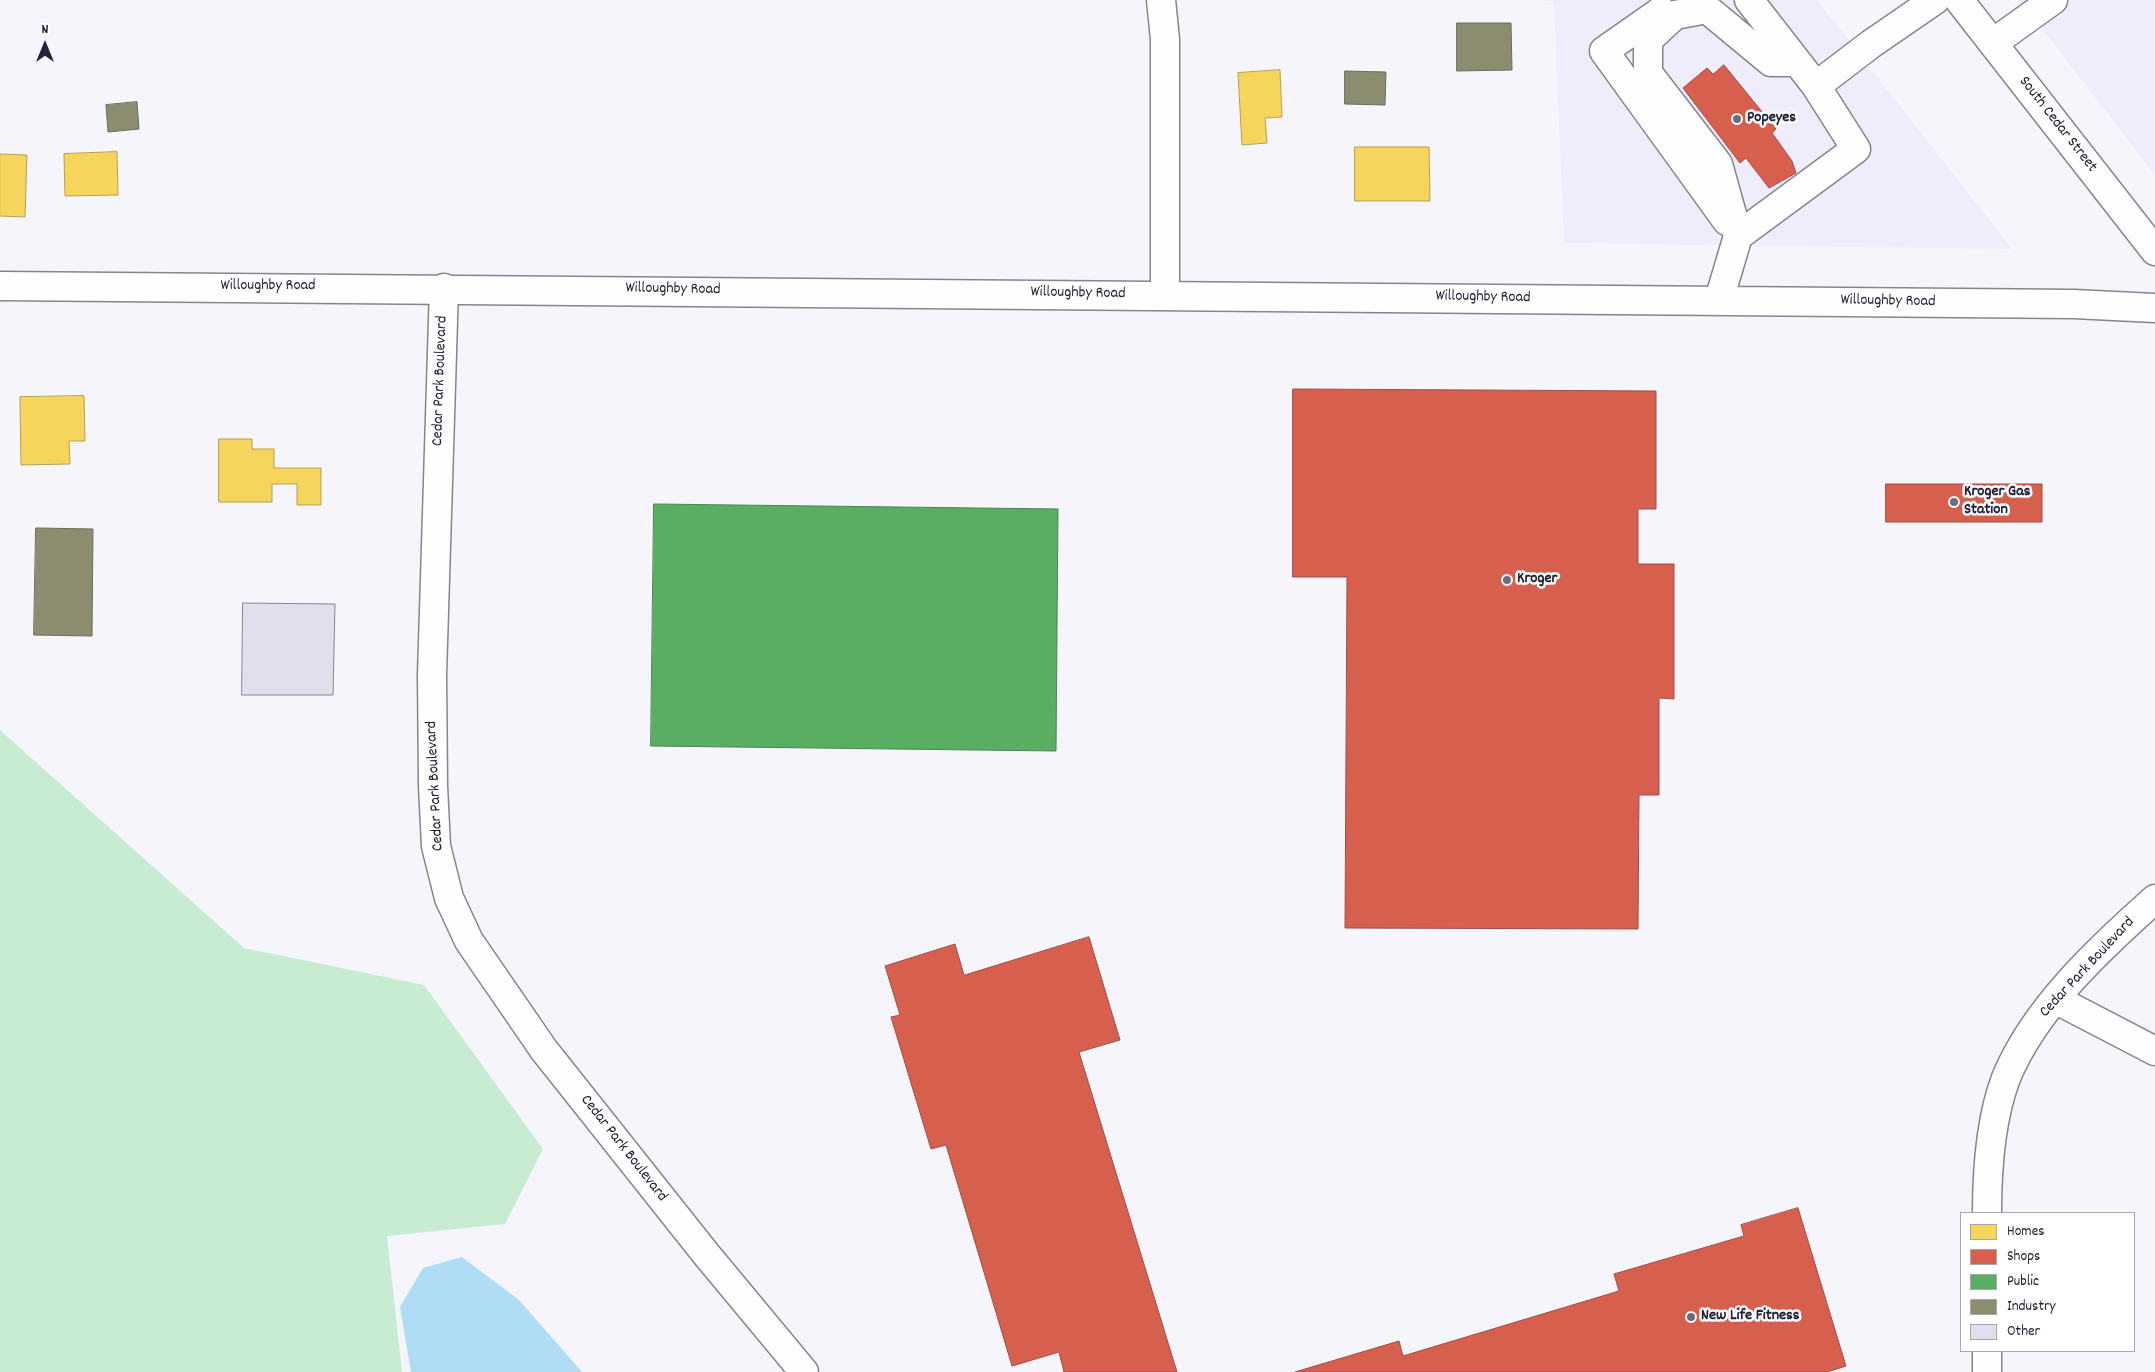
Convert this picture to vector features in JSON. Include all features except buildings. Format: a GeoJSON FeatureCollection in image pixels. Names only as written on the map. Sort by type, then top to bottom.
{"type":"FeatureCollection","features":[{"type":"Feature","properties":{"kind":"street"},"geometry":{"type":"LineString","coordinates":[[1161,0],[1165,39],[1165,295]]}},
{"type":"Feature","properties":{"kind":"street"},"geometry":{"type":"LineString","coordinates":[[1677,0],[1604,50],[1738,236]]}},
{"type":"Feature","properties":{"kind":"street"},"geometry":{"type":"LineString","coordinates":[[1738,236],[1856,149],[1816,86],[1749,0]]}},
{"type":"Feature","properties":{"kind":"street"},"geometry":{"type":"LineString","coordinates":[[1816,86],[1871,44],[1935,0]]}},
{"type":"Feature","properties":{"kind":"street","name":"South Cedar Street"},"geometry":{"type":"LineString","coordinates":[[1959,0],[2155,251]]}},
{"type":"Feature","properties":{"kind":"street"},"geometry":{"type":"LineString","coordinates":[[1993,43],[2053,0]]}},
{"type":"Feature","properties":{"kind":"street"},"geometry":{"type":"LineString","coordinates":[[1719,300],[1738,236],[1718,164],[1648,73],[1648,40],[1675,15],[1707,9],[1771,62],[1797,62]]}},
{"type":"Feature","properties":{"kind":"street","name":"Willoughby Road"},"geometry":{"type":"LineString","coordinates":[[0,286],[444,288],[1719,300],[2074,304],[2155,308]]}},
{"type":"Feature","properties":{"kind":"street","name":"Cedar Park Boulevard"},"geometry":{"type":"LineString","coordinates":[[444,288],[432,675],[433,786],[436,846],[450,898],[469,941],[544,1050],[706,1254],[804,1372]]}},
{"type":"Feature","properties":{"kind":"street","name":"Cedar Park Boulevard"},"geometry":{"type":"LineString","coordinates":[[1988,1212],[1989,1162],[1998,1106],[2006,1080],[2019,1052],[2055,999],[2115,936],[2155,899]]}},
{"type":"Feature","properties":{"kind":"street"},"geometry":{"type":"LineString","coordinates":[[2055,999],[2155,1051]]}},
{"type":"Feature","properties":{"kind":"street"},"geometry":{"type":"LineString","coordinates":[[1987,1372],[1988,1352]]}},
{"type":"Feature","properties":{"kind":"shaded area"},"geometry":{"type":"Polygon","coordinates":[[[1539,0],[1817,0],[2012,249],[1564,243],[1554,2],[1539,0]]]}},
{"type":"Feature","properties":{"kind":"shaded area"},"geometry":{"type":"Polygon","coordinates":[[[2020,0],[2155,0],[2155,175],[2020,0]]]}},
{"type":"Feature","properties":{"kind":"green space"},"geometry":{"type":"Polygon","coordinates":[[[0,730],[244,948],[424,985],[543,1149],[505,1224],[387,1236],[402,1372],[0,1372],[0,730]]]}},
{"type":"Feature","properties":{"kind":"water"},"geometry":{"type":"Polygon","coordinates":[[[462,1257],[519,1300],[582,1372],[411,1372],[400,1307],[423,1268],[462,1257]]]}},
{"type":"Feature","properties":{"kind":"place","name":"Popeyes"},"geometry":{"type":"Point","coordinates":[1737,119]}},
{"type":"Feature","properties":{"kind":"place","name":"Kroger Gas Station"},"geometry":{"type":"Point","coordinates":[1954,502]}},
{"type":"Feature","properties":{"kind":"place","name":"Kroger"},"geometry":{"type":"Point","coordinates":[1507,580]}},
{"type":"Feature","properties":{"kind":"place","name":"New Life Fitness"},"geometry":{"type":"Point","coordinates":[1691,1317]}}]}
